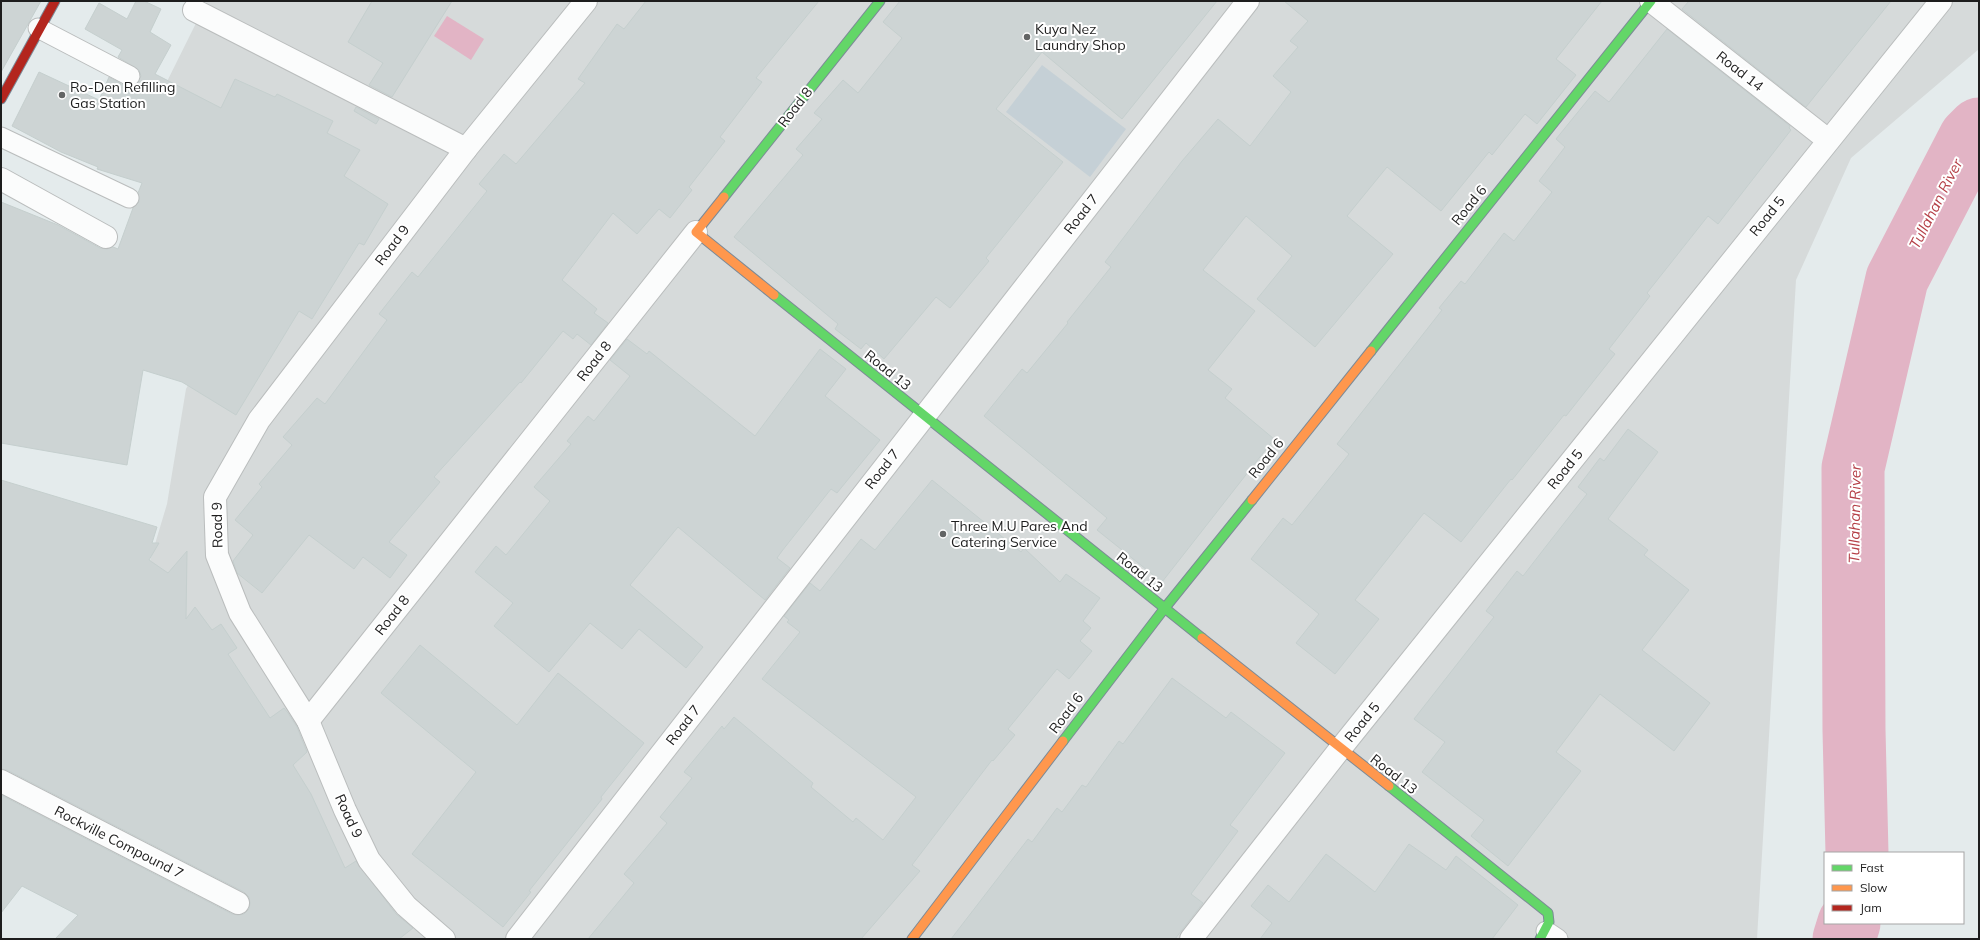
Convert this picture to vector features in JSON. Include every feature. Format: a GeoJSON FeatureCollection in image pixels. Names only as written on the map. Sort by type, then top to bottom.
{"type":"FeatureCollection","features":[{"type":"Feature","properties":{"kind":"street"},"geometry":{"type":"LineString","coordinates":[[1,99],[38,28],[54,1]]}},
{"type":"Feature","properties":{"kind":"street","name":"Road 9"},"geometry":{"type":"LineString","coordinates":[[444,939],[406,906],[369,860],[345,810],[308,721],[240,613],[217,554],[215,497],[259,420],[466,149],[586,1]]}},
{"type":"Feature","properties":{"kind":"street","name":"Road 8"},"geometry":{"type":"LineString","coordinates":[[308,721],[880,1]]}},
{"type":"Feature","properties":{"kind":"street","name":"Road 7"},"geometry":{"type":"LineString","coordinates":[[517,939],[923,416],[1248,1]]}},
{"type":"Feature","properties":{"kind":"street","name":"Road 14"},"geometry":{"type":"LineString","coordinates":[[1651,1],[1828,140]]}},
{"type":"Feature","properties":{"kind":"street","name":"Road 6"},"geometry":{"type":"LineString","coordinates":[[912,939],[1164,609],[1651,1]]}},
{"type":"Feature","properties":{"kind":"street","name":"Road 5"},"geometry":{"type":"LineString","coordinates":[[1191,939],[1340,749],[1940,1]]}},
{"type":"Feature","properties":{"kind":"street"},"geometry":{"type":"LineString","coordinates":[[194,10],[466,149]]}},
{"type":"Feature","properties":{"kind":"street"},"geometry":{"type":"LineString","coordinates":[[1,179],[106,237]]}},
{"type":"Feature","properties":{"kind":"street","name":"Road 13"},"geometry":{"type":"LineString","coordinates":[[696,232],[1164,609],[1548,913],[1548,936]]}},
{"type":"Feature","properties":{"kind":"street","name":"Rockville Compound 7"},"geometry":{"type":"LineString","coordinates":[[1,781],[238,903]]}},
{"type":"Feature","properties":{"kind":"lane"},"geometry":{"type":"LineString","coordinates":[[38,28],[130,76]]}},
{"type":"Feature","properties":{"kind":"lane"},"geometry":{"type":"LineString","coordinates":[[1,137],[129,198]]}},
{"type":"Feature","properties":{"kind":"shaded area"},"geometry":{"type":"Polygon","coordinates":[[[207,1],[1979,1],[1979,49],[1851,158],[1796,280],[1757,939],[283,939],[119,664],[167,504],[186,389],[263,242],[130,156],[207,1]]]}},
{"type":"Feature","properties":{"kind":"shaded area"},"geometry":{"type":"Polygon","coordinates":[[[447,16],[484,39],[471,60],[434,36],[447,16]]]}},
{"type":"Feature","properties":{"kind":"shaded area"},"geometry":{"type":"Polygon","coordinates":[[[1042,65],[1126,129],[1090,177],[1006,112],[1042,65]]]}},
{"type":"Feature","properties":{"kind":"building"},"geometry":{"type":"Polygon","coordinates":[[[1,1],[41,1],[1,72],[1,1]]]}},
{"type":"Feature","properties":{"kind":"building"},"geometry":{"type":"Polygon","coordinates":[[[136,1],[144,1],[161,9],[150,32],[171,45],[155,74],[221,108],[235,79],[275,97],[277,94],[333,121],[327,133],[360,150],[344,176],[388,204],[364,245],[359,243],[312,319],[299,311],[236,415],[182,382],[143,370],[127,465],[1,443],[1,202],[58,225],[100,248],[107,249],[113,247],[118,249],[133,208],[139,202],[138,193],[142,183],[97,169],[98,167],[61,152],[12,126],[39,72],[99,100],[109,77],[125,86],[131,87],[136,85],[141,76],[139,70],[118,57],[122,50],[85,29],[99,3],[127,19],[136,1]]]}},
{"type":"Feature","properties":{"kind":"building"},"geometry":{"type":"Polygon","coordinates":[[[372,1],[452,1],[392,97],[369,85],[383,63],[348,42],[372,1]]]}},
{"type":"Feature","properties":{"kind":"building"},"geometry":{"type":"Polygon","coordinates":[[[646,1],[819,1],[756,78],[762,82],[720,137],[725,141],[689,187],[692,190],[670,218],[659,209],[637,234],[613,213],[562,280],[597,309],[594,313],[608,323],[591,345],[577,334],[573,339],[563,331],[521,383],[520,382],[434,477],[440,482],[389,542],[407,555],[390,578],[363,557],[354,569],[309,535],[262,593],[237,573],[233,561],[253,535],[235,520],[262,487],[259,484],[292,445],[283,437],[317,398],[325,404],[387,320],[379,314],[412,272],[418,277],[487,191],[479,184],[504,154],[516,164],[585,83],[578,79],[617,24],[624,29],[646,1]]]}},
{"type":"Feature","properties":{"kind":"building"},"geometry":{"type":"Polygon","coordinates":[[[900,1],[1217,1],[1122,119],[1042,52],[996,109],[1063,162],[986,258],[989,261],[950,308],[936,297],[884,359],[866,343],[861,349],[835,329],[838,324],[734,237],[803,155],[796,149],[822,119],[814,113],[843,80],[858,93],[902,38],[883,22],[900,1]]]}},
{"type":"Feature","properties":{"kind":"building"},"geometry":{"type":"Polygon","coordinates":[[[1284,1],[1602,1],[1556,59],[1576,75],[1537,124],[1525,114],[1492,155],[1489,152],[1441,211],[1387,167],[1347,216],[1393,254],[1315,347],[1257,299],[1292,256],[1246,216],[1203,270],[1255,311],[1208,370],[1232,389],[1225,398],[1274,439],[1162,582],[1097,530],[1107,518],[984,416],[1022,369],[1027,373],[1068,323],[1067,322],[1111,267],[1105,262],[1182,161],[1218,119],[1250,146],[1291,92],[1273,76],[1298,47],[1290,41],[1308,21],[1284,1]]]}},
{"type":"Feature","properties":{"kind":"building"},"geometry":{"type":"Polygon","coordinates":[[[1689,1],[1891,1],[1806,107],[1682,9],[1689,1]]]}},
{"type":"Feature","properties":{"kind":"building"},"geometry":{"type":"Polygon","coordinates":[[[1667,29],[1790,126],[1789,128],[1791,130],[1718,224],[1708,216],[1647,293],[1650,296],[1609,349],[1615,354],[1566,416],[1564,415],[1461,542],[1424,513],[1355,600],[1379,619],[1335,674],[1296,643],[1319,614],[1251,559],[1283,518],[1292,525],[1349,454],[1337,444],[1442,310],[1439,308],[1461,281],[1465,284],[1504,233],[1514,241],[1552,192],[1539,181],[1565,147],[1556,139],[1595,91],[1609,102],[1667,29]]]}},
{"type":"Feature","properties":{"kind":"building"},"geometry":{"type":"Polygon","coordinates":[[[356,107],[379,119],[376,124],[354,111],[356,107]]]}},
{"type":"Feature","properties":{"kind":"building"},"geometry":{"type":"Polygon","coordinates":[[[627,339],[647,354],[649,351],[755,436],[820,349],[846,369],[825,396],[880,440],[837,493],[831,489],[782,551],[777,558],[790,568],[765,600],[678,527],[630,585],[703,647],[686,668],[639,629],[622,649],[590,623],[549,672],[494,626],[513,603],[475,572],[496,546],[506,555],[550,501],[534,487],[571,444],[567,441],[588,416],[594,421],[630,376],[610,360],[627,339]]]}},
{"type":"Feature","properties":{"kind":"building"},"geometry":{"type":"Polygon","coordinates":[[[1628,429],[1658,452],[1608,519],[1648,550],[1644,555],[1689,590],[1642,650],[1710,703],[1674,751],[1600,694],[1556,752],[1581,771],[1508,866],[1471,836],[1484,820],[1422,772],[1445,742],[1414,719],[1494,617],[1486,611],[1517,571],[1523,576],[1587,494],[1578,487],[1600,458],[1604,461],[1628,429]]]}},
{"type":"Feature","properties":{"kind":"building"},"geometry":{"type":"Polygon","coordinates":[[[1,480],[157,527],[152,543],[159,543],[149,560],[168,573],[187,551],[186,619],[195,607],[212,630],[221,624],[237,648],[228,654],[270,718],[284,708],[288,713],[297,727],[307,752],[293,765],[311,794],[345,868],[356,861],[396,914],[413,928],[399,939],[55,939],[78,915],[22,886],[1,913],[1,795],[232,914],[244,914],[249,909],[250,903],[249,897],[244,892],[7,770],[1,769],[1,480]]]}},
{"type":"Feature","properties":{"kind":"building"},"geometry":{"type":"Polygon","coordinates":[[[932,480],[1021,552],[1024,548],[1060,582],[1066,574],[1100,598],[1083,621],[1091,628],[1080,641],[1092,651],[1069,679],[1057,669],[1008,729],[1015,735],[993,761],[992,760],[912,865],[920,871],[861,939],[588,939],[634,883],[624,874],[667,823],[660,817],[692,778],[684,772],[722,726],[724,729],[734,717],[813,783],[811,787],[853,822],[856,818],[883,840],[916,797],[762,679],[800,632],[787,622],[789,620],[784,616],[810,583],[820,591],[861,539],[875,550],[932,480]]]}},
{"type":"Feature","properties":{"kind":"building"},"geometry":{"type":"Polygon","coordinates":[[[420,645],[517,725],[558,673],[644,743],[601,797],[602,799],[529,891],[531,892],[503,927],[412,854],[476,772],[381,693],[420,645]]]}},
{"type":"Feature","properties":{"kind":"building"},"geometry":{"type":"Polygon","coordinates":[[[1172,678],[1226,718],[1231,712],[1285,753],[1230,825],[1238,831],[1191,894],[1203,903],[1175,939],[951,939],[1028,839],[1032,842],[1057,808],[1062,812],[1082,785],[1086,787],[1119,741],[1123,744],[1172,678]]]}},
{"type":"Feature","properties":{"kind":"building"},"geometry":{"type":"Polygon","coordinates":[[[1409,844],[1446,870],[1456,856],[1518,905],[1492,939],[1260,939],[1272,923],[1251,906],[1268,885],[1289,902],[1326,854],[1375,892],[1409,844]]]}},
{"type":"Feature","properties":{"kind":"waterway","name":"Tullahan River"},"geometry":{"type":"LineString","coordinates":[[1857,852],[1854,730],[1853,468],[1897,279],[1970,138],[1979,129]]}},
{"type":"Feature","properties":{"kind":"waterway","name":"Tullahan River"},"geometry":{"type":"LineString","coordinates":[[1844,939],[1849,924]]}},
{"type":"Feature","properties":{"kind":"traffic: fast"},"geometry":{"type":"LineString","coordinates":[[724,197],[880,1]]}},
{"type":"Feature","properties":{"kind":"traffic: fast"},"geometry":{"type":"LineString","coordinates":[[1371,351],[1651,1]]}},
{"type":"Feature","properties":{"kind":"traffic: fast"},"geometry":{"type":"LineString","coordinates":[[774,295],[1202,638]]}},
{"type":"Feature","properties":{"kind":"traffic: fast"},"geometry":{"type":"LineString","coordinates":[[1063,741],[1164,609],[1252,500]]}},
{"type":"Feature","properties":{"kind":"traffic: fast"},"geometry":{"type":"LineString","coordinates":[[1389,786],[1548,913],[1549,922],[1540,939]]}},
{"type":"Feature","properties":{"kind":"traffic: slow"},"geometry":{"type":"LineString","coordinates":[[724,197],[696,232],[774,295]]}},
{"type":"Feature","properties":{"kind":"traffic: slow"},"geometry":{"type":"LineString","coordinates":[[1252,500],[1371,351]]}},
{"type":"Feature","properties":{"kind":"traffic: slow"},"geometry":{"type":"LineString","coordinates":[[1202,638],[1389,786]]}},
{"type":"Feature","properties":{"kind":"traffic: slow"},"geometry":{"type":"LineString","coordinates":[[912,939],[1063,741]]}},
{"type":"Feature","properties":{"kind":"traffic: jam"},"geometry":{"type":"LineString","coordinates":[[1,99],[55,1]]}},
{"type":"Feature","properties":{"kind":"place","name":"Kuya Nez Laundry Shop"},"geometry":{"type":"Point","coordinates":[1027,37]}},
{"type":"Feature","properties":{"kind":"place","name":"Ro-Den Refilling Gas Station"},"geometry":{"type":"Point","coordinates":[62,95]}},
{"type":"Feature","properties":{"kind":"place","name":"Three M.U Pares And Catering Service"},"geometry":{"type":"Point","coordinates":[943,534]}}]}
